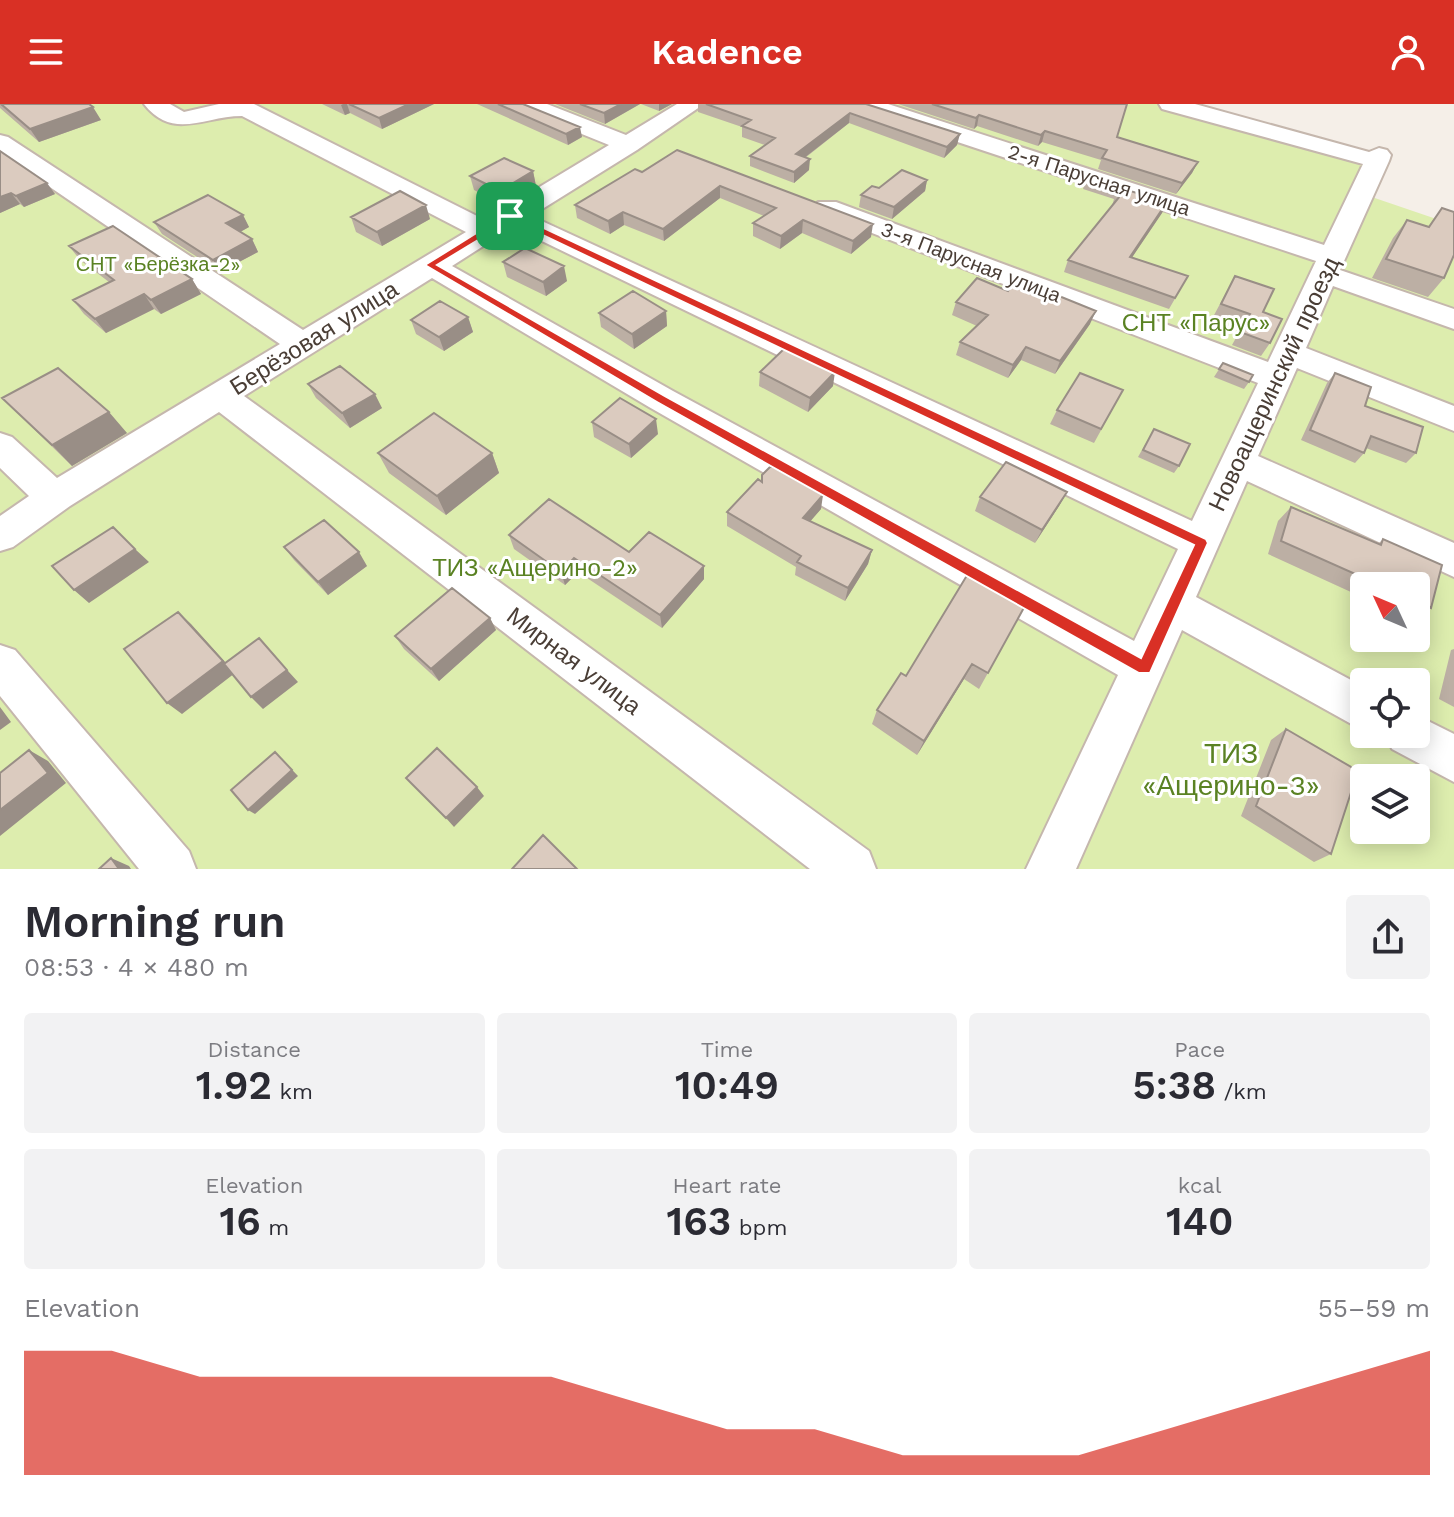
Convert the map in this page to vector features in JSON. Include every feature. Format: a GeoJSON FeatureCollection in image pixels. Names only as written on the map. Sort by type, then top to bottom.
{"type":"FeatureCollection","features":[{"type":"Feature","properties":{"kind":"street"},"geometry":{"type":"LineString","coordinates":[[155,104],[180,120],[248,107],[498,224],[1202,543]]}},
{"type":"Feature","properties":{"kind":"street"},"geometry":{"type":"LineString","coordinates":[[528,104],[629,145]]}},
{"type":"Feature","properties":{"kind":"street","name":"Берёзовая улица"},"geometry":{"type":"LineString","coordinates":[[0,536],[57,496],[693,104]]}},
{"type":"Feature","properties":{"kind":"street","name":"2-я Парусная улица"},"geometry":{"type":"LineString","coordinates":[[866,104],[1329,266],[1454,319]]}},
{"type":"Feature","properties":{"kind":"street","name":"Новоащеринский проезд"},"geometry":{"type":"LineString","coordinates":[[1051,869],[1378,158],[1170,104]]}},
{"type":"Feature","properties":{"kind":"street"},"geometry":{"type":"LineString","coordinates":[[0,142],[302,344]]}},
{"type":"Feature","properties":{"kind":"street","name":"3-я Парусная улица"},"geometry":{"type":"LineString","coordinates":[[800,197],[1283,365],[1454,419]]}},
{"type":"Feature","properties":{"kind":"street"},"geometry":{"type":"LineString","coordinates":[[430,265],[661,399],[1144,668]]}},
{"type":"Feature","properties":{"kind":"street","name":"Мирная улица"},"geometry":{"type":"LineString","coordinates":[[221,396],[851,869]]}},
{"type":"Feature","properties":{"kind":"street"},"geometry":{"type":"LineString","coordinates":[[0,446],[38,484],[57,496]]}},
{"type":"Feature","properties":{"kind":"street"},"geometry":{"type":"LineString","coordinates":[[1239,462],[1454,561]]}},
{"type":"Feature","properties":{"kind":"street"},"geometry":{"type":"LineString","coordinates":[[1173,604],[1350,702]]}},
{"type":"Feature","properties":{"kind":"street"},"geometry":{"type":"LineString","coordinates":[[0,664],[171,869]]}},
{"type":"Feature","properties":{"kind":"street"},"geometry":{"type":"LineString","coordinates":[[1430,746],[1454,759]]}},
{"type":"Feature","properties":{"kind":"green space"},"geometry":{"type":"Polygon","coordinates":[[[0,104],[1187,104],[1379,157],[1363,194],[1454,225],[1454,869],[0,869],[0,104]]]}},
{"type":"Feature","properties":{"kind":"building"},"geometry":{"type":"Polygon","coordinates":[[[1,104],[89,104],[93,107],[30,129],[1,104]]]}},
{"type":"Feature","properties":{"kind":"building"},"geometry":{"type":"Polygon","coordinates":[[[349,104],[409,104],[379,118],[349,104]]]}},
{"type":"Feature","properties":{"kind":"building"},"geometry":{"type":"Polygon","coordinates":[[[498,104],[523,104],[580,127],[566,134],[498,104]]]}},
{"type":"Feature","properties":{"kind":"building"},"geometry":{"type":"Polygon","coordinates":[[[580,104],[621,104],[604,113],[580,104]]]}},
{"type":"Feature","properties":{"kind":"building"},"geometry":{"type":"Polygon","coordinates":[[[706,104],[866,104],[960,134],[947,147],[850,113],[796,154],[810,159],[794,172],[750,156],[775,138],[742,126],[751,120],[706,104]]]}},
{"type":"Feature","properties":{"kind":"building"},"geometry":{"type":"Polygon","coordinates":[[[932,104],[1127,104],[1117,137],[1198,162],[1182,183],[1102,158],[1107,150],[1045,131],[1041,135],[932,104]]]}},
{"type":"Feature","properties":{"kind":"building"},"geometry":{"type":"Polygon","coordinates":[[[677,150],[873,224],[853,241],[803,220],[781,236],[753,223],[776,208],[720,186],[663,229],[623,212],[608,221],[575,205],[635,169],[642,172],[677,150]]]}},
{"type":"Feature","properties":{"kind":"building"},"geometry":{"type":"Polygon","coordinates":[[[0,151],[47,183],[16,196],[11,193],[0,197],[0,151]]]}},
{"type":"Feature","properties":{"kind":"building"},"geometry":{"type":"Polygon","coordinates":[[[504,158],[533,171],[500,191],[470,176],[504,158]]]}},
{"type":"Feature","properties":{"kind":"building"},"geometry":{"type":"Polygon","coordinates":[[[902,170],[927,180],[894,207],[861,195],[872,186],[879,188],[902,170]]]}},
{"type":"Feature","properties":{"kind":"building"},"geometry":{"type":"Polygon","coordinates":[[[1121,188],[1167,202],[1130,257],[1188,276],[1175,298],[1068,260],[1120,196],[1116,194],[1121,188]]]}},
{"type":"Feature","properties":{"kind":"building"},"geometry":{"type":"Polygon","coordinates":[[[400,191],[426,205],[377,232],[351,217],[400,191]]]}},
{"type":"Feature","properties":{"kind":"building"},"geometry":{"type":"Polygon","coordinates":[[[208,195],[243,215],[226,223],[252,239],[213,260],[154,222],[208,195]]]}},
{"type":"Feature","properties":{"kind":"building"},"geometry":{"type":"Polygon","coordinates":[[[1442,208],[1454,212],[1454,255],[1444,278],[1386,259],[1407,220],[1429,227],[1442,208]]]}},
{"type":"Feature","properties":{"kind":"building"},"geometry":{"type":"Polygon","coordinates":[[[113,226],[192,279],[151,300],[144,294],[95,319],[73,300],[114,280],[69,246],[113,226]]]}},
{"type":"Feature","properties":{"kind":"building"},"geometry":{"type":"Polygon","coordinates":[[[525,248],[564,266],[543,282],[503,262],[525,248]]]}},
{"type":"Feature","properties":{"kind":"building"},"geometry":{"type":"Polygon","coordinates":[[[1235,276],[1274,289],[1263,312],[1282,319],[1270,343],[1240,332],[1250,314],[1221,304],[1235,276]]]}},
{"type":"Feature","properties":{"kind":"building"},"geometry":{"type":"Polygon","coordinates":[[[977,278],[1008,291],[1017,279],[1096,311],[1060,361],[1026,347],[1013,365],[960,342],[988,315],[956,302],[977,278]]]}},
{"type":"Feature","properties":{"kind":"building"},"geometry":{"type":"Polygon","coordinates":[[[633,291],[666,311],[632,334],[599,313],[633,291]]]}},
{"type":"Feature","properties":{"kind":"building"},"geometry":{"type":"Polygon","coordinates":[[[440,301],[468,317],[439,337],[411,320],[440,301]]]}},
{"type":"Feature","properties":{"kind":"building"},"geometry":{"type":"Polygon","coordinates":[[[786,347],[835,372],[810,398],[760,372],[786,347]]]}},
{"type":"Feature","properties":{"kind":"building"},"geometry":{"type":"Polygon","coordinates":[[[1223,363],[1253,375],[1249,382],[1219,369],[1223,363]]]}},
{"type":"Feature","properties":{"kind":"building"},"geometry":{"type":"Polygon","coordinates":[[[340,366],[375,394],[342,413],[308,384],[340,366]]]}},
{"type":"Feature","properties":{"kind":"building"},"geometry":{"type":"Polygon","coordinates":[[[58,368],[109,412],[52,445],[2,398],[58,368]]]}},
{"type":"Feature","properties":{"kind":"building"},"geometry":{"type":"Polygon","coordinates":[[[1080,373],[1123,390],[1101,429],[1057,410],[1080,373]]]}},
{"type":"Feature","properties":{"kind":"building"},"geometry":{"type":"Polygon","coordinates":[[[1335,373],[1371,387],[1365,406],[1423,427],[1416,453],[1371,436],[1364,453],[1310,430],[1335,373]]]}},
{"type":"Feature","properties":{"kind":"building"},"geometry":{"type":"Polygon","coordinates":[[[620,398],[656,419],[629,444],[592,422],[620,398]]]}},
{"type":"Feature","properties":{"kind":"building"},"geometry":{"type":"Polygon","coordinates":[[[434,413],[492,453],[437,496],[378,453],[434,413]]]}},
{"type":"Feature","properties":{"kind":"building"},"geometry":{"type":"Polygon","coordinates":[[[1154,429],[1190,444],[1179,466],[1143,450],[1154,429]]]}},
{"type":"Feature","properties":{"kind":"building"},"geometry":{"type":"Polygon","coordinates":[[[1006,462],[1067,492],[1042,530],[980,497],[1006,462]]]}},
{"type":"Feature","properties":{"kind":"building"},"geometry":{"type":"Polygon","coordinates":[[[771,466],[823,495],[803,518],[872,550],[848,588],[797,562],[801,556],[727,512],[758,479],[762,482],[762,475],[771,466]]]}},
{"type":"Feature","properties":{"kind":"building"},"geometry":{"type":"Polygon","coordinates":[[[549,499],[629,552],[649,532],[704,566],[660,615],[574,558],[561,572],[509,535],[549,499]]]}},
{"type":"Feature","properties":{"kind":"building"},"geometry":{"type":"Polygon","coordinates":[[[1291,507],[1381,545],[1383,539],[1442,565],[1431,608],[1430,572],[1351,572],[1281,541],[1291,507]]]}},
{"type":"Feature","properties":{"kind":"building"},"geometry":{"type":"Polygon","coordinates":[[[324,520],[359,552],[318,582],[284,547],[324,520]]]}},
{"type":"Feature","properties":{"kind":"building"},"geometry":{"type":"Polygon","coordinates":[[[113,527],[135,549],[74,590],[52,566],[113,527]]]}},
{"type":"Feature","properties":{"kind":"building"},"geometry":{"type":"Polygon","coordinates":[[[969,572],[1026,604],[988,673],[972,664],[924,741],[877,710],[901,673],[906,676],[969,572]]]}},
{"type":"Feature","properties":{"kind":"building"},"geometry":{"type":"Polygon","coordinates":[[[452,588],[490,618],[431,669],[395,636],[452,588]]]}},
{"type":"Feature","properties":{"kind":"building"},"geometry":{"type":"Polygon","coordinates":[[[178,612],[223,661],[167,703],[124,649],[178,612]]]}},
{"type":"Feature","properties":{"kind":"building"},"geometry":{"type":"Polygon","coordinates":[[[259,638],[287,670],[251,697],[224,664],[259,638]]]}},
{"type":"Feature","properties":{"kind":"building"},"geometry":{"type":"Polygon","coordinates":[[[1286,729],[1350,766],[1350,796],[1331,854],[1256,806],[1286,729]]]}},
{"type":"Feature","properties":{"kind":"building"},"geometry":{"type":"Polygon","coordinates":[[[437,748],[477,787],[446,818],[406,778],[437,748]]]}},
{"type":"Feature","properties":{"kind":"building"},"geometry":{"type":"Polygon","coordinates":[[[29,750],[48,773],[0,810],[0,773],[29,750]]]}},
{"type":"Feature","properties":{"kind":"building"},"geometry":{"type":"Polygon","coordinates":[[[275,752],[292,770],[248,810],[231,790],[275,752]]]}},
{"type":"Feature","properties":{"kind":"building"},"geometry":{"type":"Polygon","coordinates":[[[543,835],[577,869],[512,869],[543,835]]]}},
{"type":"Feature","properties":{"kind":"building"},"geometry":{"type":"Polygon","coordinates":[[[111,858],[119,869],[99,869],[111,858]]]}},
{"type":"Feature","properties":{"kind":"route"},"geometry":{"type":"LineString","coordinates":[[510,216],[1202,543],[1144,668],[661,399],[430,265],[510,216]]}},
{"type":"Feature","properties":{"kind":"park label","name":"СНТ «Берёзка-2»"},"geometry":{"type":"Point","coordinates":[158,264]}},
{"type":"Feature","properties":{"kind":"park label","name":"СНТ «Парус»"},"geometry":{"type":"Point","coordinates":[1196,323]}},
{"type":"Feature","properties":{"kind":"park label","name":"ТИЗ «Ащерино-2»"},"geometry":{"type":"Point","coordinates":[535,568]}},
{"type":"Feature","properties":{"kind":"park label","name":"ТИЗ «Ащерино-3»"},"geometry":{"type":"Point","coordinates":[1231,769]}}]}
